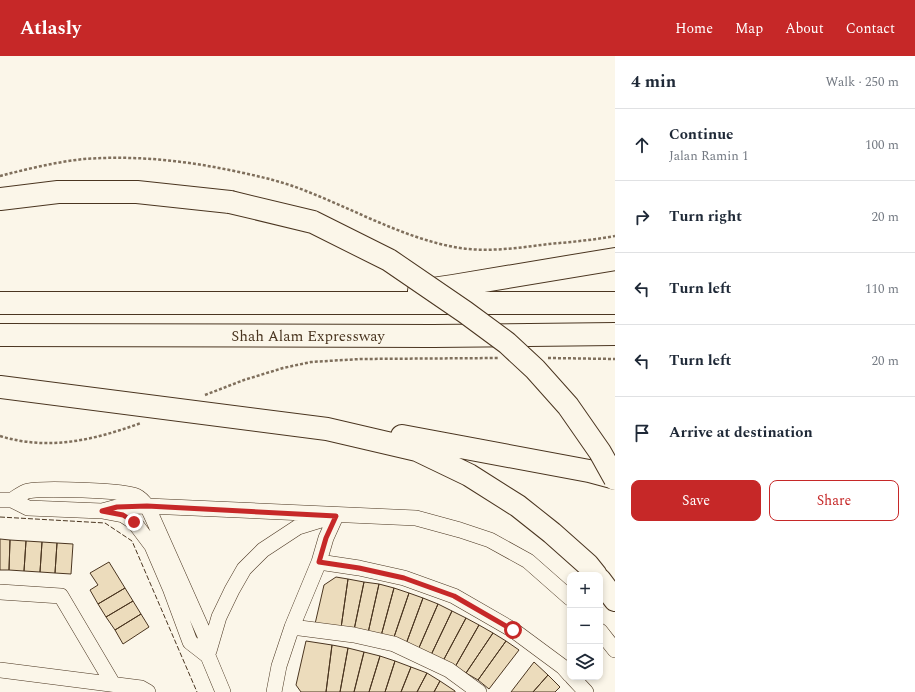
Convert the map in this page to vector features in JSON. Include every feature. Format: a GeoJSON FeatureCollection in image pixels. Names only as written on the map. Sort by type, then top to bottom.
{"type":"FeatureCollection","features":[{"type":"Feature","properties":{"kind":"highway"},"geometry":{"type":"LineString","coordinates":[[0,199],[58,192],[137,192],[230,202],[313,222],[389,260],[507,343],[535,369],[568,406],[600,452],[615,478]]}},
{"type":"Feature","properties":{"kind":"highway"},"geometry":{"type":"LineString","coordinates":[[318,304],[452,286],[615,259]]}},
{"type":"Feature","properties":{"kind":"highway"},"geometry":{"type":"LineString","coordinates":[[0,303],[615,303]]}},
{"type":"Feature","properties":{"kind":"highway","name":"Shah Alam Expressway"},"geometry":{"type":"LineString","coordinates":[[0,335],[433,336],[615,334]]}},
{"type":"Feature","properties":{"kind":"highway"},"geometry":{"type":"LineString","coordinates":[[433,336],[615,348]]}},
{"type":"Feature","properties":{"kind":"highway"},"geometry":{"type":"LineString","coordinates":[[0,387],[327,429],[411,436],[589,471],[615,478]]}},
{"type":"Feature","properties":{"kind":"highway"},"geometry":{"type":"LineString","coordinates":[[327,429],[417,450],[469,475],[518,506],[552,533],[588,565],[594,572]]}},
{"type":"Feature","properties":{"kind":"highway"},"geometry":{"type":"LineString","coordinates":[[603,584],[615,600]]}},
{"type":"Feature","properties":{"kind":"street"},"geometry":{"type":"LineString","coordinates":[[6,500],[27,491],[50,490],[113,492],[135,495],[147,506],[206,638],[208,656],[223,692]]}},
{"type":"Feature","properties":{"kind":"street"},"geometry":{"type":"LineString","coordinates":[[6,500],[28,508],[102,511],[123,515],[134,522],[144,533],[158,558],[190,642],[208,656]]}},
{"type":"Feature","properties":{"kind":"street"},"geometry":{"type":"LineString","coordinates":[[102,511],[117,507],[147,506],[336,516],[416,518],[490,540],[528,561],[567,595]]}},
{"type":"Feature","properties":{"kind":"street"},"geometry":{"type":"LineString","coordinates":[[274,692],[279,666],[292,627],[336,516]]}},
{"type":"Feature","properties":{"kind":"street"},"geometry":{"type":"LineString","coordinates":[[208,656],[219,617],[244,569],[263,550],[298,527],[336,516]]}},
{"type":"Feature","properties":{"kind":"street"},"geometry":{"type":"LineString","coordinates":[[319,562],[359,568],[404,578],[454,596],[513,630],[567,672]]}},
{"type":"Feature","properties":{"kind":"street"},"geometry":{"type":"LineString","coordinates":[[0,592],[61,596],[113,684]]}},
{"type":"Feature","properties":{"kind":"street"},"geometry":{"type":"LineString","coordinates":[[292,627],[354,635],[394,644],[449,670],[479,692]]}},
{"type":"Feature","properties":{"kind":"street"},"geometry":{"type":"LineString","coordinates":[[603,635],[615,650]]}},
{"type":"Feature","properties":{"kind":"street"},"geometry":{"type":"LineString","coordinates":[[0,670],[141,688],[148,692]]}},
{"type":"Feature","properties":{"kind":"street"},"geometry":{"type":"LineString","coordinates":[[575,680],[586,692]]}},
{"type":"Feature","properties":{"kind":"path"},"geometry":{"type":"LineString","coordinates":[[0,176],[82,160],[143,158],[180,161],[217,167],[277,180],[326,199],[399,231],[453,247],[474,250],[507,249],[615,236]]}},
{"type":"Feature","properties":{"kind":"path"},"geometry":{"type":"LineString","coordinates":[[206,396],[270,371],[311,362],[360,359],[502,358]]}},
{"type":"Feature","properties":{"kind":"path"},"geometry":{"type":"LineString","coordinates":[[547,358],[615,358]]}},
{"type":"Feature","properties":{"kind":"path"},"geometry":{"type":"LineString","coordinates":[[0,436],[51,444],[63,443],[100,437],[142,423]]}},
{"type":"Feature","properties":{"kind":"building"},"geometry":{"type":"Polygon","coordinates":[[[0,539],[10,540],[9,570],[0,570],[0,539]]]}},
{"type":"Feature","properties":{"kind":"building"},"geometry":{"type":"Polygon","coordinates":[[[10,540],[26,541],[24,571],[9,570],[10,540]]]}},
{"type":"Feature","properties":{"kind":"building"},"geometry":{"type":"Polygon","coordinates":[[[26,541],[42,542],[40,572],[24,571],[26,541]]]}},
{"type":"Feature","properties":{"kind":"building"},"geometry":{"type":"Polygon","coordinates":[[[42,542],[57,543],[55,573],[40,572],[42,542]]]}},
{"type":"Feature","properties":{"kind":"building"},"geometry":{"type":"Polygon","coordinates":[[[57,543],[73,544],[71,574],[55,573],[57,543]]]}},
{"type":"Feature","properties":{"kind":"building"},"geometry":{"type":"Polygon","coordinates":[[[109,562],[125,588],[98,604],[90,590],[98,585],[90,573],[109,562]]]}},
{"type":"Feature","properties":{"kind":"building"},"geometry":{"type":"Polygon","coordinates":[[[336,577],[348,579],[341,628],[315,624],[324,585],[336,577]]]}},
{"type":"Feature","properties":{"kind":"building"},"geometry":{"type":"Polygon","coordinates":[[[348,579],[364,582],[354,630],[341,628],[348,579]]]}},
{"type":"Feature","properties":{"kind":"building"},"geometry":{"type":"Polygon","coordinates":[[[364,582],[379,584],[368,633],[354,630],[364,582]]]}},
{"type":"Feature","properties":{"kind":"building"},"geometry":{"type":"Polygon","coordinates":[[[379,584],[394,588],[381,636],[368,633],[379,584]]]}},
{"type":"Feature","properties":{"kind":"building"},"geometry":{"type":"Polygon","coordinates":[[[125,588],[133,601],[106,617],[98,604],[125,588]]]}},
{"type":"Feature","properties":{"kind":"building"},"geometry":{"type":"Polygon","coordinates":[[[394,588],[409,593],[393,640],[381,636],[394,588]]]}},
{"type":"Feature","properties":{"kind":"building"},"geometry":{"type":"Polygon","coordinates":[[[409,593],[423,598],[406,644],[393,640],[409,593]]]}},
{"type":"Feature","properties":{"kind":"building"},"geometry":{"type":"Polygon","coordinates":[[[423,598],[438,604],[418,650],[406,644],[423,598]]]}},
{"type":"Feature","properties":{"kind":"building"},"geometry":{"type":"Polygon","coordinates":[[[133,601],[141,614],[115,630],[106,617],[133,601]]]}},
{"type":"Feature","properties":{"kind":"building"},"geometry":{"type":"Polygon","coordinates":[[[438,604],[452,611],[431,655],[418,650],[438,604]]]}},
{"type":"Feature","properties":{"kind":"building"},"geometry":{"type":"Polygon","coordinates":[[[452,611],[466,618],[443,661],[431,655],[452,611]]]}},
{"type":"Feature","properties":{"kind":"building"},"geometry":{"type":"Polygon","coordinates":[[[141,614],[149,627],[123,644],[115,630],[141,614]]]}},
{"type":"Feature","properties":{"kind":"building"},"geometry":{"type":"Polygon","coordinates":[[[466,618],[479,625],[455,667],[443,661],[466,618]]]}},
{"type":"Feature","properties":{"kind":"building"},"geometry":{"type":"Polygon","coordinates":[[[479,625],[493,633],[466,673],[455,667],[479,625]]]}},
{"type":"Feature","properties":{"kind":"building"},"geometry":{"type":"Polygon","coordinates":[[[493,633],[506,641],[478,680],[466,673],[493,633]]]}},
{"type":"Feature","properties":{"kind":"building"},"geometry":{"type":"Polygon","coordinates":[[[306,641],[332,645],[326,692],[301,692],[296,685],[306,641]]]}},
{"type":"Feature","properties":{"kind":"building"},"geometry":{"type":"Polygon","coordinates":[[[506,641],[519,650],[489,689],[478,680],[506,641]]]}},
{"type":"Feature","properties":{"kind":"building"},"geometry":{"type":"Polygon","coordinates":[[[332,645],[348,648],[340,692],[326,692],[332,645]]]}},
{"type":"Feature","properties":{"kind":"building"},"geometry":{"type":"Polygon","coordinates":[[[348,648],[364,652],[354,692],[340,692],[348,648]]]}},
{"type":"Feature","properties":{"kind":"building"},"geometry":{"type":"Polygon","coordinates":[[[364,652],[380,656],[369,692],[354,692],[364,652]]]}},
{"type":"Feature","properties":{"kind":"building"},"geometry":{"type":"Polygon","coordinates":[[[380,656],[395,661],[385,692],[369,692],[380,656]]]}},
{"type":"Feature","properties":{"kind":"building"},"geometry":{"type":"Polygon","coordinates":[[[395,661],[411,667],[401,692],[385,692],[395,661]]]}},
{"type":"Feature","properties":{"kind":"building"},"geometry":{"type":"Polygon","coordinates":[[[534,662],[548,675],[533,692],[511,692],[534,662]]]}},
{"type":"Feature","properties":{"kind":"building"},"geometry":{"type":"Polygon","coordinates":[[[411,667],[427,673],[417,692],[401,692],[411,667]]]}},
{"type":"Feature","properties":{"kind":"building"},"geometry":{"type":"Polygon","coordinates":[[[427,673],[440,681],[434,692],[417,692],[427,673]]]}},
{"type":"Feature","properties":{"kind":"building"},"geometry":{"type":"Polygon","coordinates":[[[548,675],[560,687],[555,692],[533,692],[548,675]]]}},
{"type":"Feature","properties":{"kind":"building"},"geometry":{"type":"Polygon","coordinates":[[[440,681],[455,691],[455,692],[434,692],[440,681]]]}},
{"type":"Feature","properties":{"kind":"fence"},"geometry":{"type":"LineString","coordinates":[[0,517],[105,523],[132,541],[197,692]]}},
{"type":"Feature","properties":{"kind":"route"},"geometry":{"type":"LineString","coordinates":[[134,522],[123,515],[102,511],[117,507],[147,506],[336,516],[326,538],[319,562],[359,568],[404,578],[454,596],[513,630]]}}]}
